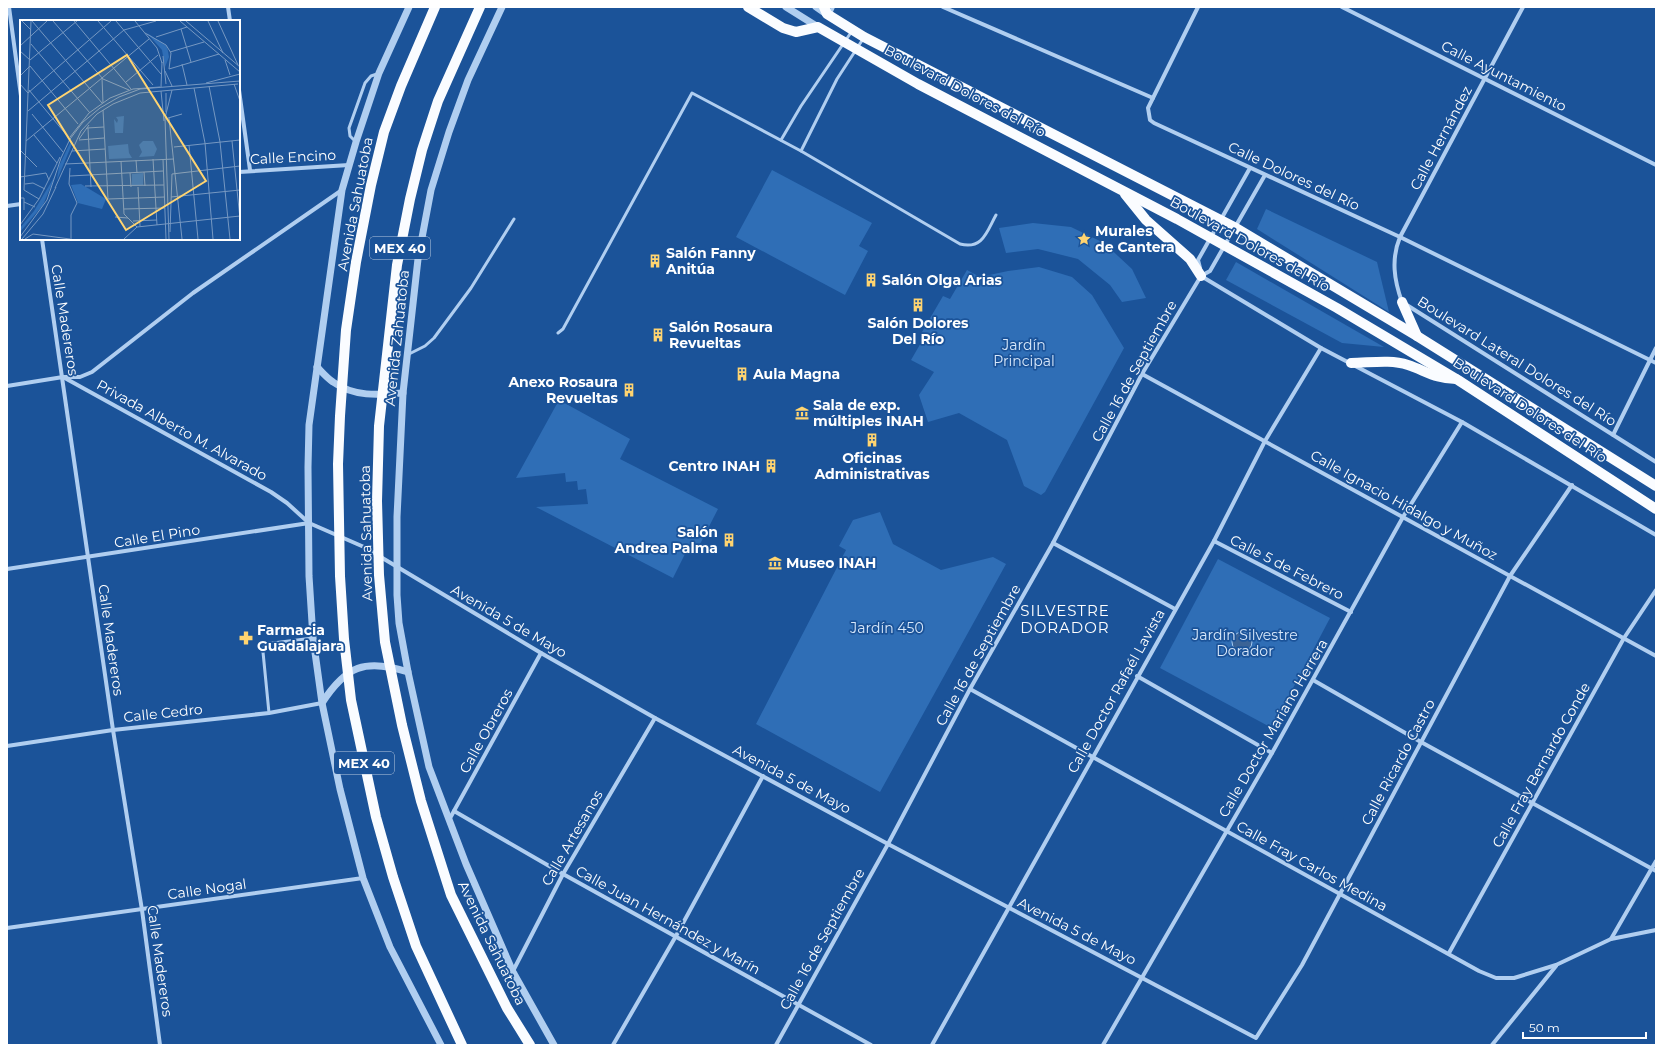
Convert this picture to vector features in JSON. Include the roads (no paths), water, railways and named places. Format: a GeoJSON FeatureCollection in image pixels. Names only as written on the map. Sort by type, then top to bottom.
{"type":"FeatureCollection","features":[{"type":"Feature","properties":{"kind":"main road","name":"Avenida Sahuatoba"},"geometry":{"type":"LineString","coordinates":[[435,7],[401,86],[384,132],[371,185],[356,262],[346,330],[340,416],[338,464],[340,576],[344,639],[351,700],[376,817],[393,877],[416,946],[462,1045]]}},
{"type":"Feature","properties":{"kind":"main road","name":"Avenida Sahuatoba"},"geometry":{"type":"LineString","coordinates":[[480,7],[438,100],[422,150],[410,199],[397,265],[379,426],[376,501],[379,575],[385,642],[402,725],[423,809],[451,895],[507,1008],[530,1045]]}},
{"type":"Feature","properties":{"kind":"main road"},"geometry":{"type":"LineString","coordinates":[[748,7],[783,28],[796,32],[818,28]]}},
{"type":"Feature","properties":{"kind":"main road","name":"Boulevard Dolores del Río"},"geometry":{"type":"LineString","coordinates":[[828,11],[852,30],[864,37],[1236,228],[1417,336],[1656,486]]}},
{"type":"Feature","properties":{"kind":"main road","name":"Boulevard Dolores del Río"},"geometry":{"type":"LineString","coordinates":[[818,28],[918,84],[1225,245],[1337,308],[1458,380],[1656,509]]}},
{"type":"Feature","properties":{"kind":"main road"},"geometry":{"type":"LineString","coordinates":[[1123,191],[1146,220],[1190,259],[1201,276]]}},
{"type":"Feature","properties":{"kind":"main road"},"geometry":{"type":"LineString","coordinates":[[1402,302],[1417,336]]}},
{"type":"Feature","properties":{"kind":"main road"},"geometry":{"type":"LineString","coordinates":[[1351,363],[1395,363],[1407,365],[1435,377],[1458,380]]}},
{"type":"Feature","properties":{"kind":"street"},"geometry":{"type":"LineString","coordinates":[[9,7],[20,89]]}},
{"type":"Feature","properties":{"kind":"street"},"geometry":{"type":"LineString","coordinates":[[228,7],[230,20]]}},
{"type":"Feature","properties":{"kind":"street"},"geometry":{"type":"LineString","coordinates":[[409,7],[379,73],[342,190],[309,425],[309,576],[313,638],[322,703],[340,790],[363,878],[390,947],[441,1045]]}},
{"type":"Feature","properties":{"kind":"street","name":"Avenida Zahuatoba"},"geometry":{"type":"LineString","coordinates":[[397,567],[397,517],[403,393],[406,355],[418,259],[431,190],[449,132],[468,80],[502,7]]}},
{"type":"Feature","properties":{"kind":"street"},"geometry":{"type":"LineString","coordinates":[[786,7],[818,28]]}},
{"type":"Feature","properties":{"kind":"street"},"geometry":{"type":"LineString","coordinates":[[816,7],[828,11]]}},
{"type":"Feature","properties":{"kind":"street"},"geometry":{"type":"LineString","coordinates":[[943,7],[1153,98],[1198,7]]}},
{"type":"Feature","properties":{"kind":"street","name":"Calle Ayuntamiento"},"geometry":{"type":"LineString","coordinates":[[1342,7],[1486,78],[1656,165]]}},
{"type":"Feature","properties":{"kind":"street","name":"Calle Hernández"},"geometry":{"type":"LineString","coordinates":[[1400,237],[1523,7]]}},
{"type":"Feature","properties":{"kind":"street"},"geometry":{"type":"LineString","coordinates":[[240,97],[250,170]]}},
{"type":"Feature","properties":{"kind":"street","name":"Calle Dolores del Río"},"geometry":{"type":"LineString","coordinates":[[1153,98],[1148,108],[1148,114],[1150,120],[1154,123],[1400,237],[1656,363]]}},
{"type":"Feature","properties":{"kind":"street","name":"Calle Encino"},"geometry":{"type":"LineString","coordinates":[[240,172],[349,165]]}},
{"type":"Feature","properties":{"kind":"street"},"geometry":{"type":"LineString","coordinates":[[1250,168],[1198,260],[1201,276],[1321,348],[1462,422],[1656,535]]}},
{"type":"Feature","properties":{"kind":"street","name":"Calle 16 de Septiembre"},"geometry":{"type":"LineString","coordinates":[[776,1045],[888,844],[970,689],[1053,543],[1142,374],[1201,276],[1210,271],[1265,175]]}},
{"type":"Feature","properties":{"kind":"street","name":"Privada Alberto M. Alvarado"},"geometry":{"type":"LineString","coordinates":[[63,377],[80,377],[92,372],[194,293],[342,190]]}},
{"type":"Feature","properties":{"kind":"street"},"geometry":{"type":"LineString","coordinates":[[7,206],[20,204]]}},
{"type":"Feature","properties":{"kind":"street","name":"Boulevard Lateral Dolores del Río"},"geometry":{"type":"LineString","coordinates":[[1400,237],[1396,245],[1393,266],[1397,287],[1402,302],[1656,462]]}},
{"type":"Feature","properties":{"kind":"street","name":"Calle Madereros"},"geometry":{"type":"LineString","coordinates":[[42,240],[113,730],[142,910],[160,1045]]}},
{"type":"Feature","properties":{"kind":"street","name":"Calle Doctor Rafaél Lavista"},"geometry":{"type":"LineString","coordinates":[[932,1045],[1137,676],[1214,541],[1265,441],[1321,348]]}},
{"type":"Feature","properties":{"kind":"street"},"geometry":{"type":"LineString","coordinates":[[1613,435],[1656,348]]}},
{"type":"Feature","properties":{"kind":"street"},"geometry":{"type":"LineString","coordinates":[[317,367],[333,382],[349,391],[365,395],[403,393]]}},
{"type":"Feature","properties":{"kind":"street","name":"Calle Ignacio Hidalgo y Muñoz"},"geometry":{"type":"LineString","coordinates":[[1142,374],[1656,656]]}},
{"type":"Feature","properties":{"kind":"street"},"geometry":{"type":"LineString","coordinates":[[7,386],[63,377]]}},
{"type":"Feature","properties":{"kind":"street","name":"Privada Alberto M. Alvarado"},"geometry":{"type":"LineString","coordinates":[[63,377],[271,492],[287,503],[309,523]]}},
{"type":"Feature","properties":{"kind":"street","name":"Calle Doctor Mariano Herrera"},"geometry":{"type":"LineString","coordinates":[[1103,1045],[1272,753],[1403,517],[1462,422]]}},
{"type":"Feature","properties":{"kind":"street","name":"Calle Ricardo Castro"},"geometry":{"type":"LineString","coordinates":[[1243,1031],[1256,1038],[1302,965],[1510,576],[1572,485]]}},
{"type":"Feature","properties":{"kind":"street","name":"Avenida 5 de Mayo"},"geometry":{"type":"LineString","coordinates":[[309,523],[364,547],[542,653],[655,718],[1008,908],[1243,1031]]}},
{"type":"Feature","properties":{"kind":"street","name":"Calle El Pino"},"geometry":{"type":"LineString","coordinates":[[7,568],[309,523]]}},
{"type":"Feature","properties":{"kind":"street","name":"Calle 5 de Febrero"},"geometry":{"type":"LineString","coordinates":[[1214,541],[1351,612]]}},
{"type":"Feature","properties":{"kind":"street"},"geometry":{"type":"LineString","coordinates":[[1053,543],[1175,609]]}},
{"type":"Feature","properties":{"kind":"street","name":"Avenida Sahuatoba"},"geometry":{"type":"LineString","coordinates":[[397,567],[399,623],[408,672],[429,766],[466,864],[513,972],[554,1045]]}},
{"type":"Feature","properties":{"kind":"street","name":"Calle Fray Bernardo Conde"},"geometry":{"type":"LineString","coordinates":[[1448,953],[1624,638],[1656,590]]}},
{"type":"Feature","properties":{"kind":"street","name":"Calle Obreros"},"geometry":{"type":"LineString","coordinates":[[449,820],[542,653]]}},
{"type":"Feature","properties":{"kind":"street"},"geometry":{"type":"LineString","coordinates":[[322,703],[331,689],[351,671],[367,666],[379,665],[392,666],[408,672]]}},
{"type":"Feature","properties":{"kind":"street"},"geometry":{"type":"LineString","coordinates":[[1137,676],[1272,753]]}},
{"type":"Feature","properties":{"kind":"street"},"geometry":{"type":"LineString","coordinates":[[1313,680],[1532,804],[1654,870]]}},
{"type":"Feature","properties":{"kind":"street","name":"Calle Fray Carlos Medina"},"geometry":{"type":"LineString","coordinates":[[970,689],[1226,832],[1479,971],[1496,978],[1514,978],[1556,965],[1611,939],[1656,930]]}},
{"type":"Feature","properties":{"kind":"street","name":"Calle Cedro"},"geometry":{"type":"LineString","coordinates":[[7,746],[113,730],[269,713],[322,703]]}},
{"type":"Feature","properties":{"kind":"street","name":"Calle Artesanos"},"geometry":{"type":"LineString","coordinates":[[513,972],[563,874],[655,718]]}},
{"type":"Feature","properties":{"kind":"street"},"geometry":{"type":"LineString","coordinates":[[613,1045],[676,936],[763,776]]}},
{"type":"Feature","properties":{"kind":"street","name":"Calle Juan Hernández y Marín"},"geometry":{"type":"LineString","coordinates":[[454,811],[563,874],[871,1045]]}},
{"type":"Feature","properties":{"kind":"street"},"geometry":{"type":"LineString","coordinates":[[1611,939],[1654,870],[1656,861]]}},
{"type":"Feature","properties":{"kind":"street","name":"Calle Nogal"},"geometry":{"type":"LineString","coordinates":[[7,928],[363,878]]}},
{"type":"Feature","properties":{"kind":"street"},"geometry":{"type":"LineString","coordinates":[[1492,1045],[1556,965]]}},
{"type":"Feature","properties":{"kind":"lane"},"geometry":{"type":"LineString","coordinates":[[781,140],[801,106],[852,30]]}},
{"type":"Feature","properties":{"kind":"lane"},"geometry":{"type":"LineString","coordinates":[[801,150],[837,79],[864,37]]}},
{"type":"Feature","properties":{"kind":"lane"},"geometry":{"type":"LineString","coordinates":[[356,142],[350,136],[349,128],[365,83],[371,76],[379,73]]}},
{"type":"Feature","properties":{"kind":"lane"},"geometry":{"type":"LineString","coordinates":[[558,333],[563,328],[692,93],[801,150],[960,244],[968,246],[982,240],[996,215]]}},
{"type":"Feature","properties":{"kind":"lane"},"geometry":{"type":"LineString","coordinates":[[406,355],[425,346],[434,338],[471,288],[514,218]]}},
{"type":"Feature","properties":{"kind":"lane"},"geometry":{"type":"LineString","coordinates":[[269,713],[263,652],[265,644],[313,638]]}},
{"type":"Feature","properties":{"kind":"place","name":"Murales de Cantera"},"geometry":{"type":"Point","coordinates":[1084,239]}},
{"type":"Feature","properties":{"kind":"place","name":"Salón Fanny Anitúa"},"geometry":{"type":"Point","coordinates":[655,261]}},
{"type":"Feature","properties":{"kind":"place","name":"Salón Olga Arias"},"geometry":{"type":"Point","coordinates":[871,280]}},
{"type":"Feature","properties":{"kind":"place","name":"Salón Dolores Del Río"},"geometry":{"type":"Point","coordinates":[918,305]}},
{"type":"Feature","properties":{"kind":"place","name":"Salón Rosaura Revueltas"},"geometry":{"type":"Point","coordinates":[658,335]}},
{"type":"Feature","properties":{"kind":"place","name":"Aula Magna"},"geometry":{"type":"Point","coordinates":[742,374]}},
{"type":"Feature","properties":{"kind":"place","name":"Anexo Rosaura Revueltas"},"geometry":{"type":"Point","coordinates":[629,390]}},
{"type":"Feature","properties":{"kind":"place","name":"Sala de exp. múltiples INAH"},"geometry":{"type":"Point","coordinates":[802,413]}},
{"type":"Feature","properties":{"kind":"place","name":"Oficinas Administrativas"},"geometry":{"type":"Point","coordinates":[872,440]}},
{"type":"Feature","properties":{"kind":"place","name":"Centro INAH"},"geometry":{"type":"Point","coordinates":[771,466]}},
{"type":"Feature","properties":{"kind":"place","name":"Salón Andrea Palma"},"geometry":{"type":"Point","coordinates":[729,540]}},
{"type":"Feature","properties":{"kind":"place","name":"Museo INAH"},"geometry":{"type":"Point","coordinates":[775,563]}},
{"type":"Feature","properties":{"kind":"place","name":"Farmacia Guadalajara"},"geometry":{"type":"Point","coordinates":[246,638]}},
{"type":"Feature","properties":{"kind":"district","name":"SILVESTRE DORADOR"},"geometry":{"type":"Point","coordinates":[1065,618]}},
{"type":"Feature","properties":{"kind":"park label","name":"Jardín Principal"},"geometry":{"type":"Point","coordinates":[1024,354]}},
{"type":"Feature","properties":{"kind":"park label","name":"Jardín 450"},"geometry":{"type":"Point","coordinates":[887,628]}},
{"type":"Feature","properties":{"kind":"park label","name":"Jardín Silvestre Dorador"},"geometry":{"type":"Point","coordinates":[1245,644]}}]}
